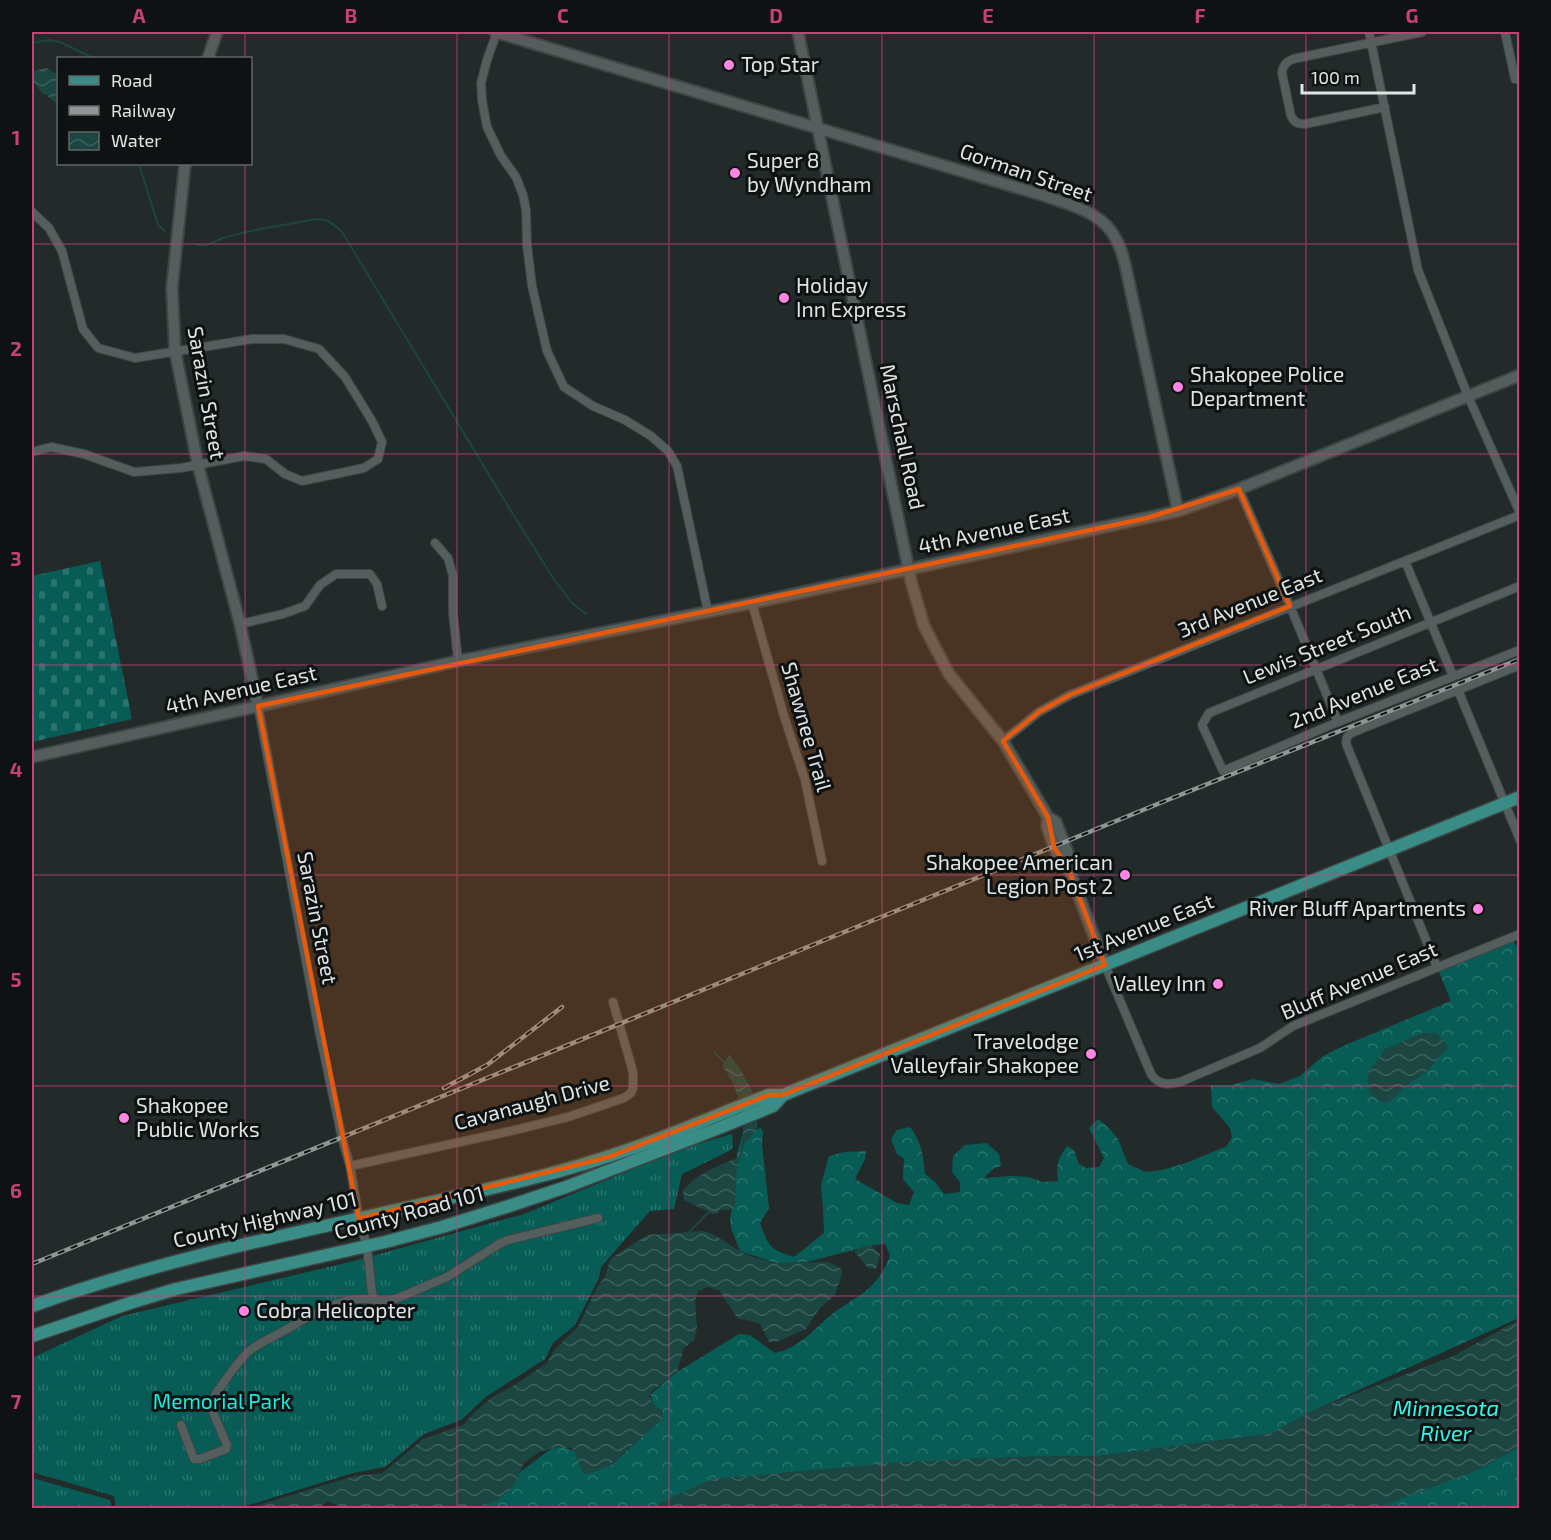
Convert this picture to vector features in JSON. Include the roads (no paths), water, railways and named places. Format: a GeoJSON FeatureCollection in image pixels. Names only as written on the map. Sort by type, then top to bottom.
{"type":"FeatureCollection","features":[{"type":"Feature","properties":{"kind":"main road","name":"1st Avenue East"},"geometry":{"type":"LineString","coordinates":[[783,1095],[1520,796]]}},
{"type":"Feature","properties":{"kind":"main road","name":"County Highway 101"},"geometry":{"type":"LineString","coordinates":[[32,1306],[126,1274],[178,1260],[511,1184],[585,1164],[713,1124],[762,1104],[769,1095],[783,1095]]}},
{"type":"Feature","properties":{"kind":"main road","name":"County Road 101"},"geometry":{"type":"LineString","coordinates":[[32,1336],[187,1286],[442,1227],[566,1187],[713,1124]]}},
{"type":"Feature","properties":{"kind":"street"},"geometry":{"type":"LineString","coordinates":[[208,57],[217,32]]}},
{"type":"Feature","properties":{"kind":"street"},"geometry":{"type":"LineString","coordinates":[[496,32],[481,83],[482,100],[487,127],[501,156],[516,177],[523,195],[532,286],[547,351],[564,387],[593,406],[625,420],[651,436],[668,451],[677,466],[708,612]]}},
{"type":"Feature","properties":{"kind":"street","name":"Gorman Street"},"geometry":{"type":"LineString","coordinates":[[496,32],[1068,203],[1090,213],[1106,225],[1117,240],[1125,264],[1178,511]]}},
{"type":"Feature","properties":{"kind":"street","name":"Marschall Road"},"geometry":{"type":"LineString","coordinates":[[798,32],[909,569],[924,626],[949,674],[1003,741],[1048,817],[1056,822],[1071,861],[1070,870],[1105,965],[1151,1074]]}},
{"type":"Feature","properties":{"kind":"street"},"geometry":{"type":"LineString","coordinates":[[1369,32],[1418,270],[1468,396],[1520,514]]}},
{"type":"Feature","properties":{"kind":"street"},"geometry":{"type":"LineString","coordinates":[[1385,107],[1298,124],[1291,116],[1281,73],[1282,68],[1286,62],[1293,59],[1422,32]]}},
{"type":"Feature","properties":{"kind":"street"},"geometry":{"type":"LineString","coordinates":[[1504,32],[1515,79]]}},
{"type":"Feature","properties":{"kind":"street","name":"Sarazin Street"},"geometry":{"type":"LineString","coordinates":[[185,165],[172,288],[175,351],[198,465],[240,624],[258,706],[315,1007],[350,1166],[359,1219],[367,1246],[374,1300]]}},
{"type":"Feature","properties":{"kind":"street"},"geometry":{"type":"LineString","coordinates":[[32,212],[49,228],[62,251],[83,328],[98,348],[135,358],[252,339],[284,339],[319,349],[345,377],[372,420],[382,442],[378,459],[364,468],[302,481],[285,474],[266,459],[244,456],[181,468],[134,472],[84,454],[51,447],[32,452]]}},
{"type":"Feature","properties":{"kind":"street","name":"4th Avenue East"},"geometry":{"type":"LineString","coordinates":[[32,757],[458,662],[752,603],[1178,511],[1239,489],[1520,375]]}},
{"type":"Feature","properties":{"kind":"street"},"geometry":{"type":"LineString","coordinates":[[1239,489],[1338,722]]}},
{"type":"Feature","properties":{"kind":"street","name":"3rd Avenue East"},"geometry":{"type":"LineString","coordinates":[[1003,741],[1038,712],[1070,695],[1520,514]]}},
{"type":"Feature","properties":{"kind":"street"},"geometry":{"type":"LineString","coordinates":[[435,543],[448,558],[453,576],[453,613],[458,662]]}},
{"type":"Feature","properties":{"kind":"street"},"geometry":{"type":"LineString","coordinates":[[1405,561],[1453,676]]}},
{"type":"Feature","properties":{"kind":"street"},"geometry":{"type":"LineString","coordinates":[[240,624],[283,614],[304,606],[320,585],[336,574],[370,574],[377,584],[382,606]]}},
{"type":"Feature","properties":{"kind":"street","name":"Lewis Street South"},"geometry":{"type":"LineString","coordinates":[[1223,771],[1202,724],[1209,713],[1520,586]]}},
{"type":"Feature","properties":{"kind":"street","name":"Shawnee Trail"},"geometry":{"type":"LineString","coordinates":[[752,603],[805,780],[822,861]]}},
{"type":"Feature","properties":{"kind":"street","name":"2nd Avenue East"},"geometry":{"type":"LineString","coordinates":[[1223,771],[1338,722],[1520,650]]}},
{"type":"Feature","properties":{"kind":"street","name":"2nd Avenue East"},"geometry":{"type":"LineString","coordinates":[[1390,849],[1347,746],[1347,737],[1351,733],[1520,665]]}},
{"type":"Feature","properties":{"kind":"street"},"geometry":{"type":"LineString","coordinates":[[1458,690],[1520,840]]}},
{"type":"Feature","properties":{"kind":"street"},"geometry":{"type":"LineString","coordinates":[[1390,849],[1437,967]]}},
{"type":"Feature","properties":{"kind":"street","name":"Bluff Avenue East"},"geometry":{"type":"LineString","coordinates":[[1151,1074],[1158,1082],[1166,1084],[1180,1082],[1260,1048],[1293,1026],[1520,934]]}},
{"type":"Feature","properties":{"kind":"street","name":"Cavanaugh Drive"},"geometry":{"type":"LineString","coordinates":[[350,1166],[568,1117],[624,1098],[631,1093],[633,1088],[633,1072],[613,1002]]}},
{"type":"Feature","properties":{"kind":"street"},"geometry":{"type":"LineString","coordinates":[[181,1425],[194,1459],[226,1449],[228,1445],[211,1404],[228,1376],[248,1352],[261,1342],[328,1307],[354,1299],[393,1300],[447,1277],[508,1240],[598,1218]]}},
{"type":"Feature","properties":{"kind":"water"},"geometry":{"type":"Polygon","coordinates":[[[47,68],[57,74],[57,103],[46,94],[44,95],[32,81],[32,71],[47,68]]]}},
{"type":"Feature","properties":{"kind":"water"},"geometry":{"type":"Polygon","coordinates":[[[1422,1033],[1436,1033],[1448,1048],[1425,1073],[1408,1084],[1391,1101],[1383,1103],[1370,1094],[1367,1074],[1385,1049],[1422,1033]]]}},
{"type":"Feature","properties":{"kind":"water"},"geometry":{"type":"Polygon","coordinates":[[[729,1055],[742,1071],[756,1106],[756,1131],[743,1145],[740,1105],[735,1088],[722,1066],[729,1055]]]}},
{"type":"Feature","properties":{"kind":"water"},"geometry":{"type":"Polygon","coordinates":[[[739,1157],[735,1208],[720,1210],[713,1214],[684,1200],[683,1191],[695,1179],[739,1157]]]}},
{"type":"Feature","properties":{"kind":"water"},"geometry":{"type":"Polygon","coordinates":[[[704,1231],[742,1252],[767,1261],[776,1263],[828,1262],[842,1269],[835,1295],[819,1309],[806,1329],[779,1341],[769,1342],[760,1324],[738,1319],[719,1290],[707,1287],[698,1292],[695,1301],[697,1328],[694,1340],[684,1348],[677,1372],[652,1391],[650,1396],[652,1403],[663,1411],[662,1419],[610,1465],[593,1473],[583,1474],[576,1452],[571,1448],[552,1448],[539,1452],[524,1463],[511,1489],[496,1501],[477,1508],[342,1508],[328,1501],[319,1508],[248,1508],[354,1476],[382,1473],[423,1439],[463,1425],[491,1398],[547,1363],[555,1349],[578,1327],[597,1287],[605,1277],[610,1260],[616,1255],[647,1235],[704,1231]]]}},
{"type":"Feature","properties":{"kind":"water"},"geometry":{"type":"Polygon","coordinates":[[[864,1246],[871,1246],[880,1254],[875,1269],[868,1268],[854,1251],[864,1246]]]}},
{"type":"Feature","properties":{"kind":"water","name":"Minnesota River"},"geometry":{"type":"Polygon","coordinates":[[[1519,1320],[1519,1447],[1473,1472],[1376,1508],[654,1508],[712,1479],[902,1462],[1099,1456],[1269,1434],[1321,1407],[1453,1356],[1519,1320]]]}},
{"type":"Feature","properties":{"kind":"waterway"},"geometry":{"type":"LineString","coordinates":[[32,43],[49,40],[60,42],[91,57]]}},
{"type":"Feature","properties":{"kind":"waterway"},"geometry":{"type":"LineString","coordinates":[[139,165],[158,225],[165,231]]}},
{"type":"Feature","properties":{"kind":"waterway"},"geometry":{"type":"LineString","coordinates":[[196,244],[206,245],[245,232],[316,219],[327,221],[339,229],[553,578],[572,603],[586,614]]}},
{"type":"Feature","properties":{"kind":"waterway"},"geometry":{"type":"LineString","coordinates":[[714,1052],[725,1063]]}},
{"type":"Feature","properties":{"kind":"waterway"},"geometry":{"type":"LineString","coordinates":[[738,1159],[743,1142]]}},
{"type":"Feature","properties":{"kind":"waterway"},"geometry":{"type":"LineString","coordinates":[[689,1232],[710,1211]]}},
{"type":"Feature","properties":{"kind":"railway"},"geometry":{"type":"LineString","coordinates":[[32,1264],[1165,801],[1520,659]]}},
{"type":"Feature","properties":{"kind":"railway"},"geometry":{"type":"LineString","coordinates":[[444,1088],[487,1065],[562,1007]]}},
{"type":"Feature","properties":{"kind":"place","name":"Top Star"},"geometry":{"type":"Point","coordinates":[729,65]}},
{"type":"Feature","properties":{"kind":"place","name":"Super 8 by Wyndham"},"geometry":{"type":"Point","coordinates":[735,173]}},
{"type":"Feature","properties":{"kind":"place","name":"Holiday Inn Express"},"geometry":{"type":"Point","coordinates":[784,298]}},
{"type":"Feature","properties":{"kind":"place","name":"Shakopee Police Department"},"geometry":{"type":"Point","coordinates":[1178,387]}},
{"type":"Feature","properties":{"kind":"place","name":"Shakopee American Legion Post 2"},"geometry":{"type":"Point","coordinates":[1125,875]}},
{"type":"Feature","properties":{"kind":"place","name":"River Bluff Apartments"},"geometry":{"type":"Point","coordinates":[1478,909]}},
{"type":"Feature","properties":{"kind":"place","name":"Valley Inn"},"geometry":{"type":"Point","coordinates":[1218,984]}},
{"type":"Feature","properties":{"kind":"place","name":"Travelodge Valleyfair Shakopee"},"geometry":{"type":"Point","coordinates":[1091,1054]}},
{"type":"Feature","properties":{"kind":"place","name":"Shakopee Public Works"},"geometry":{"type":"Point","coordinates":[124,1118]}},
{"type":"Feature","properties":{"kind":"place","name":"Cobra Helicopter"},"geometry":{"type":"Point","coordinates":[244,1311]}},
{"type":"Feature","properties":{"kind":"park label","name":"Memorial Park"},"geometry":{"type":"Point","coordinates":[222,1402]}}]}
